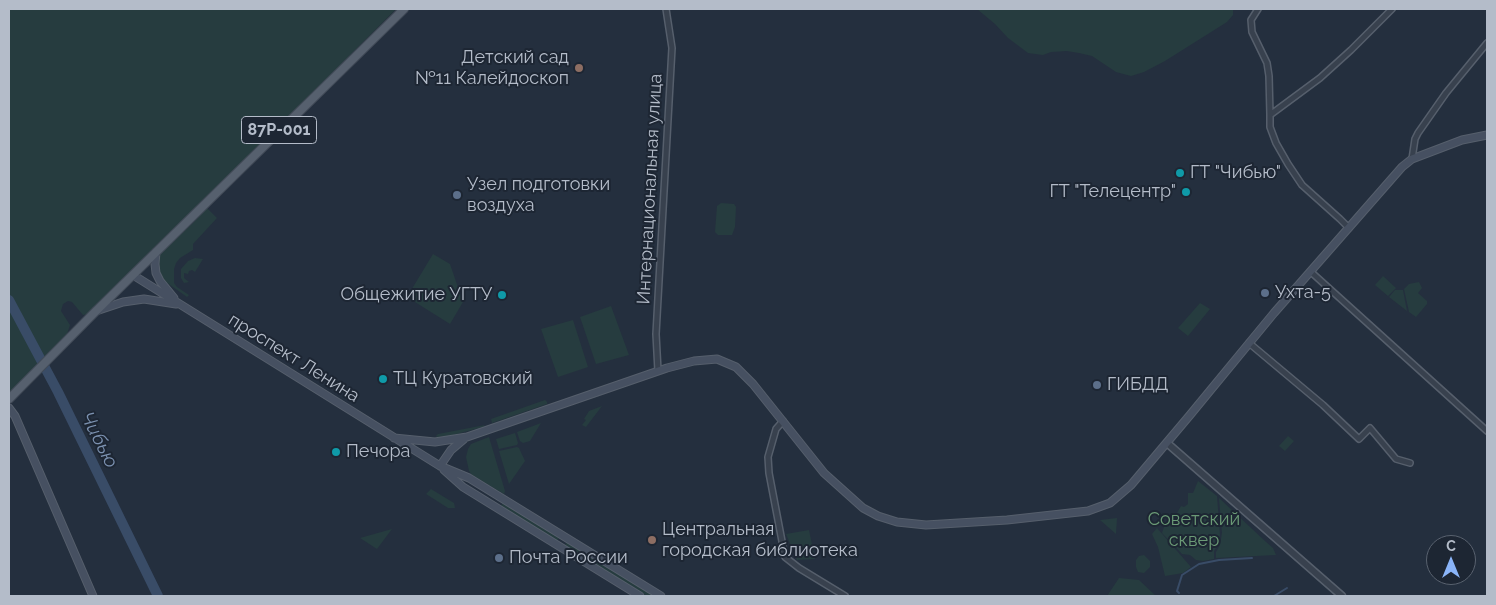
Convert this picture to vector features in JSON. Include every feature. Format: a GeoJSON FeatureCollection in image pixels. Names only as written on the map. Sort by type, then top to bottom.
{"type":"FeatureCollection","features":[{"type":"Feature","properties":{"kind":"main road","name":"87Р-001"},"geometry":{"type":"LineString","coordinates":[[9,399],[132,275],[404,9]]}},
{"type":"Feature","properties":{"kind":"main road"},"geometry":{"type":"LineString","coordinates":[[394,438],[435,442],[467,437],[658,371],[694,361],[718,359],[736,367],[753,384],[824,473],[863,508],[878,516],[896,522],[926,525],[1007,520],[1088,511],[1110,503],[1131,485],[1249,343],[1402,167],[1412,159],[1462,140],[1487,134]]}},
{"type":"Feature","properties":{"kind":"main road"},"geometry":{"type":"LineString","coordinates":[[156,252],[156,273],[160,281],[179,304]]}},
{"type":"Feature","properties":{"kind":"main road","name":"проспект Ленина"},"geometry":{"type":"LineString","coordinates":[[132,275],[440,466],[469,478],[661,596]]}},
{"type":"Feature","properties":{"kind":"main road"},"geometry":{"type":"LineString","coordinates":[[95,312],[123,302],[144,299],[179,304]]}},
{"type":"Feature","properties":{"kind":"main road"},"geometry":{"type":"LineString","coordinates":[[9,408],[17,421],[93,596]]}},
{"type":"Feature","properties":{"kind":"main road"},"geometry":{"type":"LineString","coordinates":[[440,466],[451,450],[467,437]]}},
{"type":"Feature","properties":{"kind":"main road","name":"проспект Ленина"},"geometry":{"type":"LineString","coordinates":[[440,466],[463,487],[640,596]]}},
{"type":"Feature","properties":{"kind":"street","name":"Интернациональная улица"},"geometry":{"type":"LineString","coordinates":[[658,371],[656,334],[672,48],[666,9]]}},
{"type":"Feature","properties":{"kind":"street"},"geometry":{"type":"LineString","coordinates":[[1258,9],[1251,20],[1252,32],[1267,63],[1270,76],[1270,127],[1276,143],[1302,185],[1348,228]]}},
{"type":"Feature","properties":{"kind":"street"},"geometry":{"type":"LineString","coordinates":[[1270,115],[1320,78],[1392,9]]}},
{"type":"Feature","properties":{"kind":"street"},"geometry":{"type":"LineString","coordinates":[[1412,159],[1415,139],[1418,133],[1446,93],[1487,43]]}},
{"type":"Feature","properties":{"kind":"street"},"geometry":{"type":"LineString","coordinates":[[1311,272],[1487,431]]}},
{"type":"Feature","properties":{"kind":"street"},"geometry":{"type":"LineString","coordinates":[[1249,343],[1323,405],[1359,439],[1370,428],[1396,459],[1410,463]]}},
{"type":"Feature","properties":{"kind":"street"},"geometry":{"type":"LineString","coordinates":[[783,421],[776,429],[768,457],[768,473],[785,557],[799,568],[845,596]]}},
{"type":"Feature","properties":{"kind":"street"},"geometry":{"type":"LineString","coordinates":[[1167,442],[1342,596]]}},
{"type":"Feature","properties":{"kind":"green space"},"geometry":{"type":"Polygon","coordinates":[[[9,9],[396,9],[273,132],[265,134],[258,146],[89,314],[83,315],[72,302],[68,301],[63,304],[61,311],[70,325],[66,337],[9,393],[9,9]]]}},
{"type":"Feature","properties":{"kind":"green space"},"geometry":{"type":"Polygon","coordinates":[[[977,9],[1233,9],[1233,15],[1227,22],[1165,61],[1144,72],[1131,76],[1116,72],[1092,56],[1079,53],[1067,51],[1051,52],[1043,55],[1028,53],[1008,38],[977,9]]]}},
{"type":"Feature","properties":{"kind":"green space"},"geometry":{"type":"Polygon","coordinates":[[[721,203],[734,204],[736,207],[735,227],[732,235],[718,235],[715,232],[717,206],[721,203]]]}},
{"type":"Feature","properties":{"kind":"green space"},"geometry":{"type":"Polygon","coordinates":[[[207,208],[217,218],[193,244],[193,250],[180,258],[174,269],[174,283],[189,295],[187,297],[163,280],[158,272],[157,259],[162,251],[207,208]]]}},
{"type":"Feature","properties":{"kind":"green space"},"geometry":{"type":"Polygon","coordinates":[[[433,254],[450,264],[463,302],[450,324],[407,297],[433,254]]]}},
{"type":"Feature","properties":{"kind":"green space"},"geometry":{"type":"Polygon","coordinates":[[[195,258],[203,259],[195,272],[192,270],[188,274],[184,273],[184,278],[189,282],[184,283],[181,278],[181,269],[188,261],[195,258]]]}},
{"type":"Feature","properties":{"kind":"green space"},"geometry":{"type":"Polygon","coordinates":[[[1383,276],[1396,288],[1388,296],[1375,285],[1383,276]]]}},
{"type":"Feature","properties":{"kind":"green space"},"geometry":{"type":"Polygon","coordinates":[[[1419,282],[1422,288],[1418,293],[1427,301],[1427,304],[1416,317],[1409,312],[1404,289],[1409,284],[1419,282]]]}},
{"type":"Feature","properties":{"kind":"green space"},"geometry":{"type":"Polygon","coordinates":[[[1395,290],[1403,290],[1407,311],[1389,297],[1395,290]]]}},
{"type":"Feature","properties":{"kind":"green space"},"geometry":{"type":"Polygon","coordinates":[[[1200,303],[1210,309],[1188,336],[1178,328],[1200,303]]]}},
{"type":"Feature","properties":{"kind":"green space"},"geometry":{"type":"Polygon","coordinates":[[[611,306],[629,355],[596,364],[580,317],[611,306]]]}},
{"type":"Feature","properties":{"kind":"green space"},"geometry":{"type":"Polygon","coordinates":[[[573,320],[588,367],[558,377],[541,329],[573,320]]]}},
{"type":"Feature","properties":{"kind":"green space"},"geometry":{"type":"Polygon","coordinates":[[[545,400],[547,404],[492,423],[491,419],[545,400]]]}},
{"type":"Feature","properties":{"kind":"green space"},"geometry":{"type":"Polygon","coordinates":[[[602,406],[586,427],[582,425],[589,411],[602,406]]]}},
{"type":"Feature","properties":{"kind":"green space"},"geometry":{"type":"Polygon","coordinates":[[[541,423],[530,441],[523,443],[520,441],[517,432],[541,423]]]}},
{"type":"Feature","properties":{"kind":"green space"},"geometry":{"type":"Polygon","coordinates":[[[485,425],[449,436],[436,436],[438,434],[485,425]]]}},
{"type":"Feature","properties":{"kind":"green space"},"geometry":{"type":"Polygon","coordinates":[[[515,433],[517,445],[499,449],[496,439],[515,433]]]}},
{"type":"Feature","properties":{"kind":"green space"},"geometry":{"type":"Polygon","coordinates":[[[1288,436],[1294,441],[1285,451],[1279,446],[1288,436]]]}},
{"type":"Feature","properties":{"kind":"green space"},"geometry":{"type":"Polygon","coordinates":[[[489,437],[505,491],[504,494],[472,475],[469,471],[466,457],[468,449],[471,444],[489,437]]]}},
{"type":"Feature","properties":{"kind":"green space"},"geometry":{"type":"Polygon","coordinates":[[[517,447],[525,461],[509,484],[499,451],[517,447]]]}},
{"type":"Feature","properties":{"kind":"green space","name":"Советский сквер"},"geometry":{"type":"Polygon","coordinates":[[[1198,481],[1217,496],[1220,535],[1218,545],[1214,551],[1214,559],[1203,561],[1196,560],[1190,555],[1182,554],[1162,533],[1165,524],[1177,513],[1181,506],[1184,507],[1188,504],[1188,493],[1193,493],[1198,481]]]}},
{"type":"Feature","properties":{"kind":"green space"},"geometry":{"type":"Polygon","coordinates":[[[431,489],[454,503],[455,508],[448,508],[426,494],[431,489]]]}},
{"type":"Feature","properties":{"kind":"green space"},"geometry":{"type":"Polygon","coordinates":[[[1219,498],[1273,548],[1276,555],[1216,558],[1222,533],[1219,498]]]}},
{"type":"Feature","properties":{"kind":"green space"},"geometry":{"type":"Polygon","coordinates":[[[503,503],[559,538],[557,541],[501,506],[503,503]]]}},
{"type":"Feature","properties":{"kind":"green space"},"geometry":{"type":"Polygon","coordinates":[[[1117,518],[1116,534],[1100,520],[1117,518]]]}},
{"type":"Feature","properties":{"kind":"green space"},"geometry":{"type":"Polygon","coordinates":[[[1157,528],[1191,567],[1183,573],[1165,576],[1158,547],[1152,534],[1157,528]]]}},
{"type":"Feature","properties":{"kind":"green space"},"geometry":{"type":"Polygon","coordinates":[[[392,529],[377,549],[360,538],[392,529]]]}},
{"type":"Feature","properties":{"kind":"green space"},"geometry":{"type":"Polygon","coordinates":[[[809,530],[815,559],[797,560],[786,534],[809,530]]]}},
{"type":"Feature","properties":{"kind":"green space"},"geometry":{"type":"Polygon","coordinates":[[[567,542],[654,596],[647,596],[565,545],[567,542]]]}},
{"type":"Feature","properties":{"kind":"green space"},"geometry":{"type":"Polygon","coordinates":[[[1144,555],[1150,561],[1150,567],[1144,573],[1138,572],[1136,560],[1139,556],[1144,555]]]}},
{"type":"Feature","properties":{"kind":"green space"},"geometry":{"type":"Polygon","coordinates":[[[1119,578],[1139,580],[1156,596],[1107,596],[1119,578]]]}},
{"type":"Feature","properties":{"kind":"waterway","name":"Чибью"},"geometry":{"type":"LineString","coordinates":[[9,300],[58,392],[158,596]]}},
{"type":"Feature","properties":{"kind":"waterway"},"geometry":{"type":"LineString","coordinates":[[1179,593],[1177,591],[1182,575],[1199,564],[1219,560],[1252,558]]}},
{"type":"Feature","properties":{"kind":"waterway"},"geometry":{"type":"LineString","coordinates":[[1274,596],[1287,588]]}},
{"type":"Feature","properties":{"kind":"place","name":"Детский сад №11 Калейдоскоп"},"geometry":{"type":"Point","coordinates":[579,68]}},
{"type":"Feature","properties":{"kind":"place","name":"ГТ \"Чибью\""},"geometry":{"type":"Point","coordinates":[1180,173]}},
{"type":"Feature","properties":{"kind":"place","name":"ГТ \"Телецентр\""},"geometry":{"type":"Point","coordinates":[1186,192]}},
{"type":"Feature","properties":{"kind":"place","name":"Узел подготовки воздуха"},"geometry":{"type":"Point","coordinates":[457,195]}},
{"type":"Feature","properties":{"kind":"place","name":"Ухта-5"},"geometry":{"type":"Point","coordinates":[1265,293]}},
{"type":"Feature","properties":{"kind":"place","name":"Общежитие УГТУ"},"geometry":{"type":"Point","coordinates":[502,295]}},
{"type":"Feature","properties":{"kind":"place","name":"ТЦ Куратовский"},"geometry":{"type":"Point","coordinates":[383,379]}},
{"type":"Feature","properties":{"kind":"place","name":"ГИБДД"},"geometry":{"type":"Point","coordinates":[1097,385]}},
{"type":"Feature","properties":{"kind":"place","name":"Печора"},"geometry":{"type":"Point","coordinates":[336,452]}},
{"type":"Feature","properties":{"kind":"place","name":"Центральная городская библиотека"},"geometry":{"type":"Point","coordinates":[652,540]}},
{"type":"Feature","properties":{"kind":"place","name":"Почта России"},"geometry":{"type":"Point","coordinates":[499,558]}}]}
